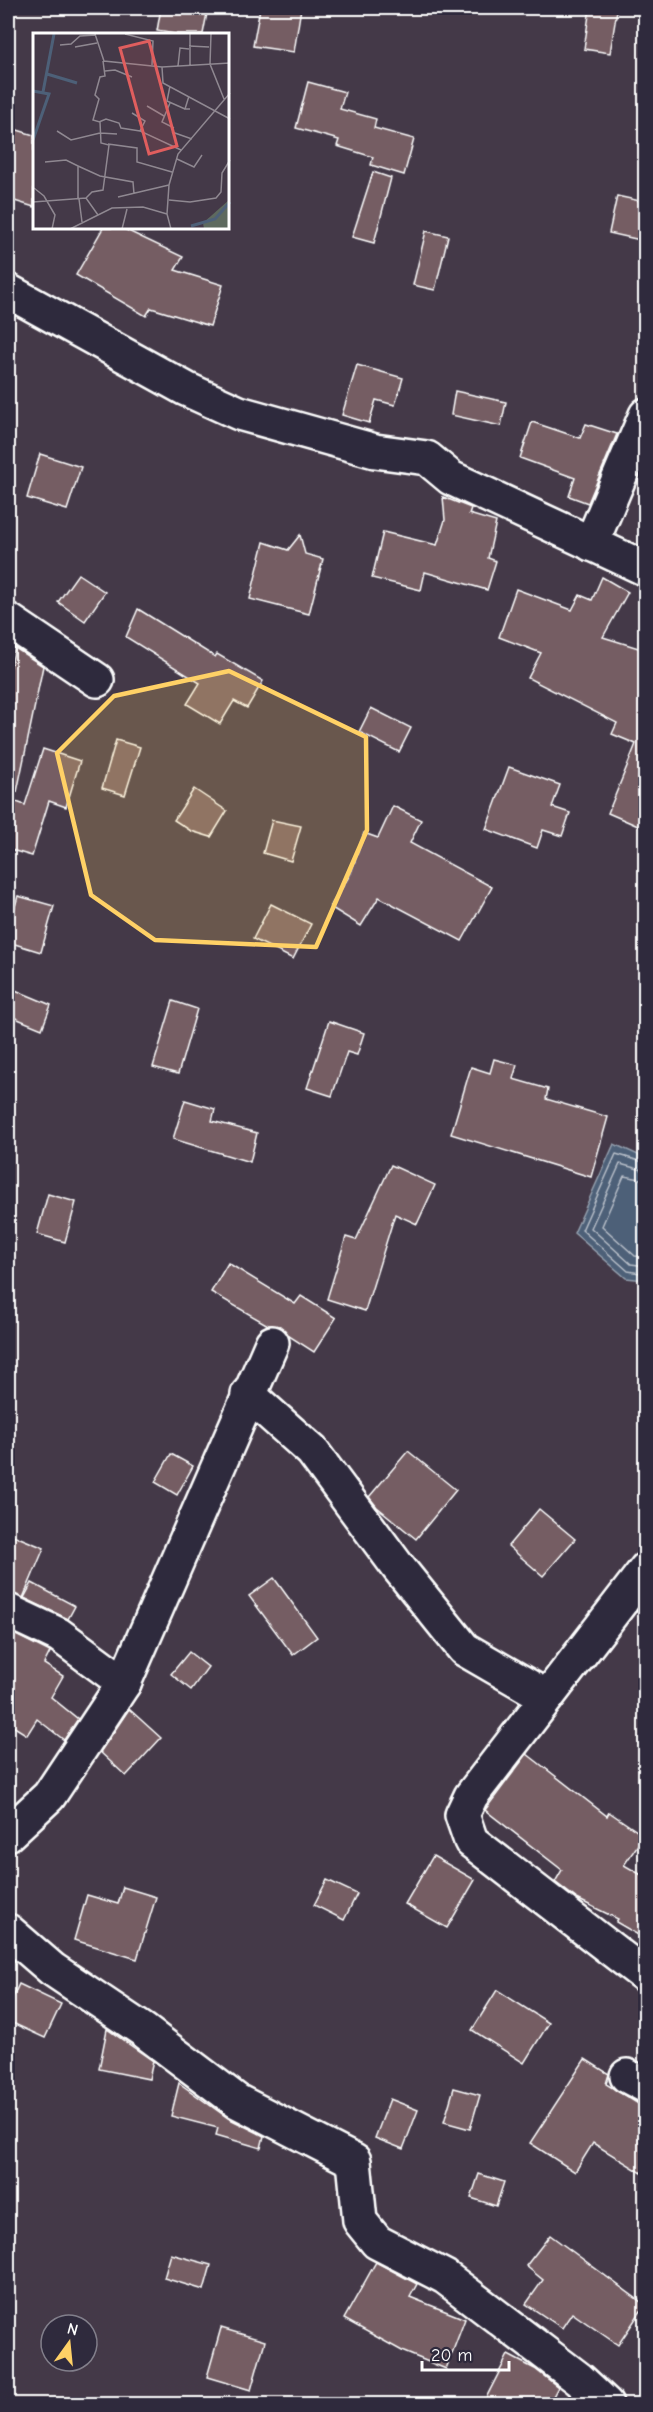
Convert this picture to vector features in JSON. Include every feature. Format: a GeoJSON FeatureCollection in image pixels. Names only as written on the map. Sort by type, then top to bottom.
{"type":"FeatureCollection","features":[{"type":"Feature","properties":{"kind":"street"},"geometry":{"type":"LineString","coordinates":[[8,291],[186,389],[239,413],[375,451],[427,458],[451,478],[645,569]]}},
{"type":"Feature","properties":{"kind":"street"},"geometry":{"type":"LineString","coordinates":[[591,544],[645,415]]}},
{"type":"Feature","properties":{"kind":"street"},"geometry":{"type":"LineString","coordinates":[[8,620],[97,680]]}},
{"type":"Feature","properties":{"kind":"street"},"geometry":{"type":"LineString","coordinates":[[8,1834],[49,1796],[124,1683],[272,1343]]}},
{"type":"Feature","properties":{"kind":"street"},"geometry":{"type":"LineString","coordinates":[[248,1394],[312,1451],[398,1568],[464,1649],[547,1697]]}},
{"type":"Feature","properties":{"kind":"street"},"geometry":{"type":"LineString","coordinates":[[645,1569],[471,1796],[462,1815],[471,1841],[645,1976]]}},
{"type":"Feature","properties":{"kind":"street"},"geometry":{"type":"LineString","coordinates":[[8,1611],[59,1635],[124,1683]]}},
{"type":"Feature","properties":{"kind":"street"},"geometry":{"type":"LineString","coordinates":[[8,1931],[52,1970],[143,2030],[237,2100],[354,2161],[360,2221],[377,2242],[446,2277],[579,2379],[606,2404]]}},
{"type":"Feature","properties":{"kind":"highlighted area"},"geometry":{"type":"Polygon","coordinates":[[[229,671],[366,737],[367,830],[316,947],[155,940],[91,895],[57,753],[114,696],[229,671]]]}},
{"type":"Feature","properties":{"kind":"water"},"geometry":{"type":"Polygon","coordinates":[[[614,1144],[645,1158],[645,1280],[626,1278],[574,1233],[614,1144]]]}},
{"type":"Feature","properties":{"kind":"building"},"geometry":{"type":"Polygon","coordinates":[[[161,8],[208,8],[203,33],[157,31],[161,8]]]}},
{"type":"Feature","properties":{"kind":"building"},"geometry":{"type":"Polygon","coordinates":[[[260,8],[301,8],[294,52],[253,46],[260,8]]]}},
{"type":"Feature","properties":{"kind":"building"},"geometry":{"type":"Polygon","coordinates":[[[590,8],[617,10],[610,53],[584,49],[590,8]]]}},
{"type":"Feature","properties":{"kind":"building"},"geometry":{"type":"Polygon","coordinates":[[[308,82],[345,92],[340,109],[376,119],[374,128],[414,139],[404,175],[371,165],[373,157],[337,146],[339,140],[296,128],[308,82]]]}},
{"type":"Feature","properties":{"kind":"building"},"geometry":{"type":"Polygon","coordinates":[[[14,129],[33,135],[33,207],[8,199],[8,149],[14,129]]]}},
{"type":"Feature","properties":{"kind":"building"},"geometry":{"type":"Polygon","coordinates":[[[373,172],[391,178],[374,243],[352,237],[373,172]]]}},
{"type":"Feature","properties":{"kind":"building"},"geometry":{"type":"Polygon","coordinates":[[[617,196],[645,202],[645,241],[609,233],[617,196]]]}},
{"type":"Feature","properties":{"kind":"building"},"geometry":{"type":"Polygon","coordinates":[[[102,230],[126,230],[183,257],[175,270],[223,285],[210,326],[151,308],[146,316],[76,275],[102,230]]]}},
{"type":"Feature","properties":{"kind":"building"},"geometry":{"type":"Polygon","coordinates":[[[426,231],[448,236],[435,290],[413,285],[426,231]]]}},
{"type":"Feature","properties":{"kind":"building"},"geometry":{"type":"Polygon","coordinates":[[[357,365],[403,378],[395,405],[376,400],[369,423],[342,415],[357,365]]]}},
{"type":"Feature","properties":{"kind":"building"},"geometry":{"type":"Polygon","coordinates":[[[455,391],[506,402],[501,426],[451,415],[455,391]]]}},
{"type":"Feature","properties":{"kind":"building"},"geometry":{"type":"Polygon","coordinates":[[[532,422],[580,438],[586,424],[617,434],[588,503],[569,496],[575,478],[520,458],[532,422]]]}},
{"type":"Feature","properties":{"kind":"building"},"geometry":{"type":"Polygon","coordinates":[[[40,454],[81,467],[67,510],[27,498],[40,454]]]}},
{"type":"Feature","properties":{"kind":"building"},"geometry":{"type":"Polygon","coordinates":[[[443,497],[471,508],[469,514],[496,522],[488,558],[496,561],[487,590],[425,572],[421,590],[372,578],[383,532],[437,545],[445,520],[443,497]]]}},
{"type":"Feature","properties":{"kind":"building"},"geometry":{"type":"Polygon","coordinates":[[[300,535],[305,554],[323,559],[309,614],[250,599],[264,542],[288,550],[300,535]]]}},
{"type":"Feature","properties":{"kind":"building"},"geometry":{"type":"Polygon","coordinates":[[[78,574],[105,592],[85,621],[58,602],[78,574]]]}},
{"type":"Feature","properties":{"kind":"building"},"geometry":{"type":"Polygon","coordinates":[[[602,577],[628,592],[603,637],[645,650],[645,829],[608,813],[636,744],[612,734],[617,723],[528,678],[541,653],[499,637],[516,589],[572,610],[580,595],[592,600],[602,577]]]}},
{"type":"Feature","properties":{"kind":"building"},"geometry":{"type":"Polygon","coordinates":[[[138,609],[215,657],[217,654],[263,681],[247,708],[234,701],[220,724],[187,704],[200,683],[126,637],[138,609]]]}},
{"type":"Feature","properties":{"kind":"building"},"geometry":{"type":"Polygon","coordinates":[[[15,648],[43,666],[17,792],[8,791],[8,678],[15,648]]]}},
{"type":"Feature","properties":{"kind":"building"},"geometry":{"type":"Polygon","coordinates":[[[371,708],[411,728],[399,752],[359,732],[371,708]]]}},
{"type":"Feature","properties":{"kind":"building"},"geometry":{"type":"Polygon","coordinates":[[[116,740],[140,747],[125,795],[102,788],[116,740]]]}},
{"type":"Feature","properties":{"kind":"building"},"geometry":{"type":"Polygon","coordinates":[[[43,749],[80,761],[66,807],[49,801],[32,856],[8,849],[8,799],[25,805],[43,749]]]}},
{"type":"Feature","properties":{"kind":"building"},"geometry":{"type":"Polygon","coordinates":[[[509,767],[560,785],[552,807],[570,813],[562,836],[543,830],[537,848],[486,829],[509,767]]]}},
{"type":"Feature","properties":{"kind":"building"},"geometry":{"type":"Polygon","coordinates":[[[194,789],[227,811],[211,837],[191,831],[174,820],[194,789]]]}},
{"type":"Feature","properties":{"kind":"building"},"geometry":{"type":"Polygon","coordinates":[[[393,806],[421,820],[410,843],[492,887],[462,941],[379,897],[361,926],[330,907],[351,873],[364,833],[378,838],[393,806]]]}},
{"type":"Feature","properties":{"kind":"building"},"geometry":{"type":"Polygon","coordinates":[[[272,820],[301,826],[291,861],[263,853],[272,820]]]}},
{"type":"Feature","properties":{"kind":"building"},"geometry":{"type":"Polygon","coordinates":[[[18,896],[54,906],[41,952],[8,942],[8,931],[18,896]]]}},
{"type":"Feature","properties":{"kind":"building"},"geometry":{"type":"Polygon","coordinates":[[[271,904],[311,924],[293,959],[253,939],[271,904]]]}},
{"type":"Feature","properties":{"kind":"building"},"geometry":{"type":"Polygon","coordinates":[[[8,987],[51,1005],[42,1029],[8,1015],[8,987]]]}},
{"type":"Feature","properties":{"kind":"building"},"geometry":{"type":"Polygon","coordinates":[[[173,1001],[197,1009],[178,1074],[153,1067],[173,1001]]]}},
{"type":"Feature","properties":{"kind":"building"},"geometry":{"type":"Polygon","coordinates":[[[329,1021],[364,1033],[357,1055],[347,1052],[332,1096],[307,1088],[329,1021]]]}},
{"type":"Feature","properties":{"kind":"building"},"geometry":{"type":"Polygon","coordinates":[[[494,1059],[517,1065],[513,1079],[548,1089],[546,1099],[608,1117],[591,1177],[451,1134],[471,1067],[490,1073],[494,1059]]]}},
{"type":"Feature","properties":{"kind":"building"},"geometry":{"type":"Polygon","coordinates":[[[185,1100],[215,1109],[212,1121],[257,1133],[250,1162],[173,1139],[185,1100]]]}},
{"type":"Feature","properties":{"kind":"building"},"geometry":{"type":"Polygon","coordinates":[[[391,1165],[435,1185],[417,1224],[395,1214],[365,1311],[327,1299],[346,1237],[356,1240],[391,1165]]]}},
{"type":"Feature","properties":{"kind":"building"},"geometry":{"type":"Polygon","coordinates":[[[48,1194],[76,1202],[65,1242],[37,1234],[48,1194]]]}},
{"type":"Feature","properties":{"kind":"building"},"geometry":{"type":"Polygon","coordinates":[[[228,1263],[295,1304],[301,1296],[336,1318],[314,1352],[289,1336],[280,1326],[268,1325],[211,1292],[228,1263]]]}},
{"type":"Feature","properties":{"kind":"building"},"geometry":{"type":"Polygon","coordinates":[[[408,1451],[456,1490],[416,1539],[377,1507],[369,1497],[408,1451]]]}},
{"type":"Feature","properties":{"kind":"building"},"geometry":{"type":"Polygon","coordinates":[[[171,1454],[193,1466],[177,1495],[155,1482],[171,1454]]]}},
{"type":"Feature","properties":{"kind":"building"},"geometry":{"type":"Polygon","coordinates":[[[539,1509],[575,1539],[543,1576],[508,1546],[539,1509]]]}},
{"type":"Feature","properties":{"kind":"building"},"geometry":{"type":"Polygon","coordinates":[[[8,1533],[44,1548],[23,1598],[8,1592],[8,1533]]]}},
{"type":"Feature","properties":{"kind":"building"},"geometry":{"type":"Polygon","coordinates":[[[274,1578],[317,1637],[293,1655],[249,1596],[274,1578]]]}},
{"type":"Feature","properties":{"kind":"building"},"geometry":{"type":"Polygon","coordinates":[[[32,1583],[75,1606],[68,1619],[24,1598],[32,1583]]]}},
{"type":"Feature","properties":{"kind":"building"},"geometry":{"type":"Polygon","coordinates":[[[8,1631],[50,1652],[44,1664],[63,1676],[51,1697],[78,1719],[64,1740],[37,1719],[27,1735],[8,1723],[8,1631]]]}},
{"type":"Feature","properties":{"kind":"building"},"geometry":{"type":"Polygon","coordinates":[[[189,1652],[208,1667],[191,1690],[171,1674],[189,1652]]]}},
{"type":"Feature","properties":{"kind":"building"},"geometry":{"type":"Polygon","coordinates":[[[129,1709],[161,1738],[126,1776],[100,1752],[129,1709]]]}},
{"type":"Feature","properties":{"kind":"building"},"geometry":{"type":"Polygon","coordinates":[[[527,1754],[607,1816],[609,1812],[644,1836],[624,1865],[645,1877],[645,1939],[616,1922],[618,1919],[577,1899],[555,1882],[562,1870],[485,1810],[527,1754]]]}},
{"type":"Feature","properties":{"kind":"building"},"geometry":{"type":"Polygon","coordinates":[[[433,1856],[475,1880],[447,1928],[405,1904],[433,1856]]]}},
{"type":"Feature","properties":{"kind":"building"},"geometry":{"type":"Polygon","coordinates":[[[327,1880],[357,1894],[344,1920],[314,1905],[327,1880]]]}},
{"type":"Feature","properties":{"kind":"building"},"geometry":{"type":"Polygon","coordinates":[[[123,1887],[156,1897],[137,1959],[74,1940],[87,1895],[118,1904],[123,1887]]]}},
{"type":"Feature","properties":{"kind":"building"},"geometry":{"type":"Polygon","coordinates":[[[19,1984],[61,2004],[45,2038],[8,2021],[8,2008],[19,1984]]]}},
{"type":"Feature","properties":{"kind":"building"},"geometry":{"type":"Polygon","coordinates":[[[497,1990],[549,2023],[524,2063],[472,2030],[497,1990]]]}},
{"type":"Feature","properties":{"kind":"building"},"geometry":{"type":"Polygon","coordinates":[[[107,2029],[153,2061],[149,2079],[99,2069],[107,2029]]]}},
{"type":"Feature","properties":{"kind":"building"},"geometry":{"type":"Polygon","coordinates":[[[585,2059],[609,2074],[606,2084],[645,2108],[645,2175],[593,2143],[575,2172],[530,2143],[585,2059]]]}},
{"type":"Feature","properties":{"kind":"building"},"geometry":{"type":"Polygon","coordinates":[[[179,2083],[228,2118],[264,2136],[261,2148],[216,2135],[218,2128],[171,2116],[179,2083]]]}},
{"type":"Feature","properties":{"kind":"building"},"geometry":{"type":"Polygon","coordinates":[[[454,2088],[480,2095],[470,2129],[444,2122],[454,2088]]]}},
{"type":"Feature","properties":{"kind":"building"},"geometry":{"type":"Polygon","coordinates":[[[390,2099],[418,2110],[403,2149],[375,2138],[390,2099]]]}},
{"type":"Feature","properties":{"kind":"building"},"geometry":{"type":"Polygon","coordinates":[[[479,2174],[504,2182],[496,2206],[471,2198],[479,2174]]]}},
{"type":"Feature","properties":{"kind":"building"},"geometry":{"type":"Polygon","coordinates":[[[550,2235],[645,2305],[618,2345],[572,2313],[562,2328],[526,2304],[543,2280],[526,2266],[550,2235]]]}},
{"type":"Feature","properties":{"kind":"building"},"geometry":{"type":"Polygon","coordinates":[[[171,2254],[211,2265],[204,2290],[164,2278],[171,2254]]]}},
{"type":"Feature","properties":{"kind":"building"},"geometry":{"type":"Polygon","coordinates":[[[376,2262],[417,2284],[410,2297],[465,2319],[446,2369],[404,2352],[344,2319],[376,2262]]]}},
{"type":"Feature","properties":{"kind":"building"},"geometry":{"type":"Polygon","coordinates":[[[221,2328],[265,2341],[251,2390],[207,2377],[221,2328]]]}},
{"type":"Feature","properties":{"kind":"building"},"geometry":{"type":"Polygon","coordinates":[[[508,2355],[535,2369],[558,2387],[549,2404],[500,2404],[486,2398],[508,2355]]]}}]}
